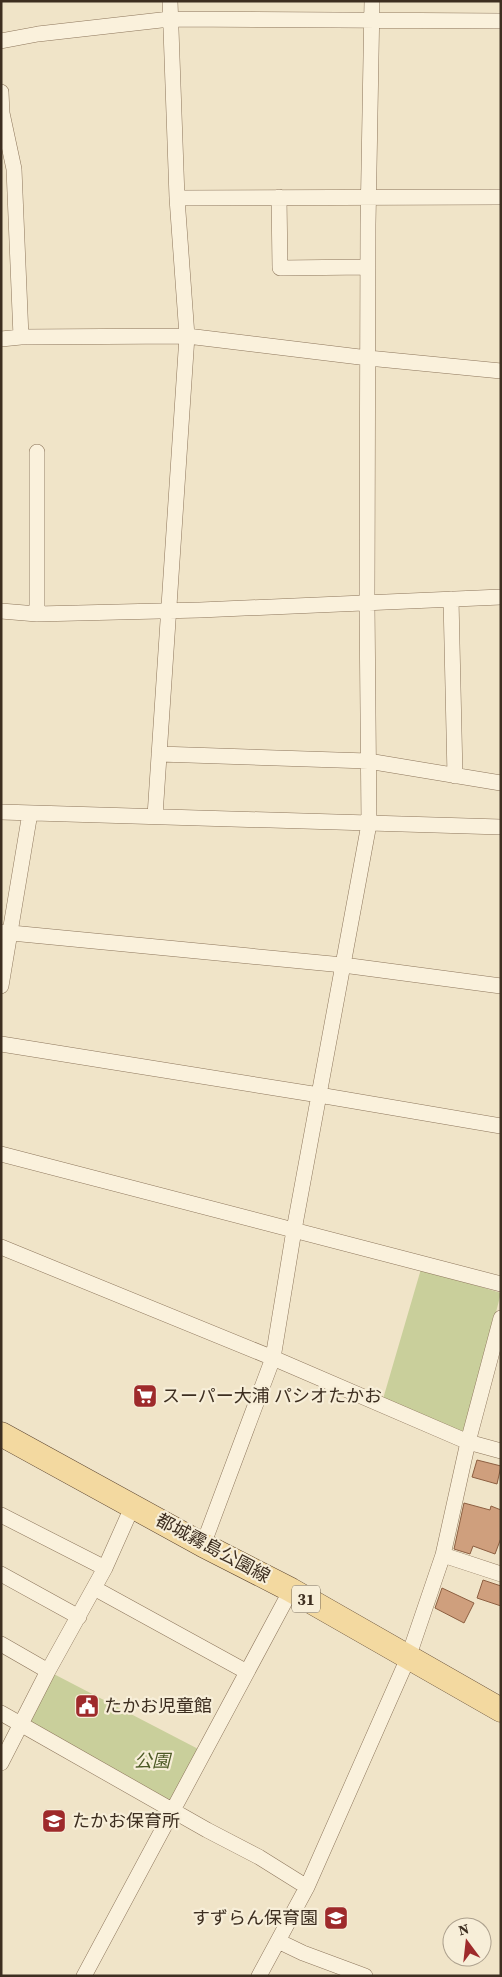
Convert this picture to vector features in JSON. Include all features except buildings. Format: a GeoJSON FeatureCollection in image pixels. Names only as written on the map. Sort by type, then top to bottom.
{"type":"FeatureCollection","features":[{"type":"Feature","properties":{"kind":"main road","name":"都城霧島公園線"},"geometry":{"type":"LineString","coordinates":[[1,1434],[291,1590],[501,1710]]}},
{"type":"Feature","properties":{"kind":"street"},"geometry":{"type":"LineString","coordinates":[[155,816],[188,336],[177,198],[170,1]]}},
{"type":"Feature","properties":{"kind":"street"},"geometry":{"type":"LineString","coordinates":[[203,1544],[274,1358],[294,1230],[369,824],[367,603],[368,197],[372,1]]}},
{"type":"Feature","properties":{"kind":"street"},"geometry":{"type":"LineString","coordinates":[[1,41],[38,34],[170,19],[501,20]]}},
{"type":"Feature","properties":{"kind":"street"},"geometry":{"type":"LineString","coordinates":[[1,92],[21,337]]}},
{"type":"Feature","properties":{"kind":"street"},"geometry":{"type":"LineString","coordinates":[[279,197],[280,268],[368,268]]}},
{"type":"Feature","properties":{"kind":"street"},"geometry":{"type":"LineString","coordinates":[[177,198],[501,197]]}},
{"type":"Feature","properties":{"kind":"street"},"geometry":{"type":"LineString","coordinates":[[1,339],[21,337],[188,336],[368,358],[501,371]]}},
{"type":"Feature","properties":{"kind":"street"},"geometry":{"type":"LineString","coordinates":[[37,452],[37,614]]}},
{"type":"Feature","properties":{"kind":"street"},"geometry":{"type":"LineString","coordinates":[[1,611],[37,614],[501,597]]}},
{"type":"Feature","properties":{"kind":"street"},"geometry":{"type":"LineString","coordinates":[[451,599],[455,776]]}},
{"type":"Feature","properties":{"kind":"street"},"geometry":{"type":"LineString","coordinates":[[159,754],[368,762],[501,783]]}},
{"type":"Feature","properties":{"kind":"street"},"geometry":{"type":"LineString","coordinates":[[1,812],[501,827]]}},
{"type":"Feature","properties":{"kind":"street"},"geometry":{"type":"LineString","coordinates":[[1,986],[5,932],[30,813]]}},
{"type":"Feature","properties":{"kind":"street"},"geometry":{"type":"LineString","coordinates":[[5,932],[343,965],[501,986]]}},
{"type":"Feature","properties":{"kind":"street"},"geometry":{"type":"LineString","coordinates":[[1,1044],[501,1126]]}},
{"type":"Feature","properties":{"kind":"street"},"geometry":{"type":"LineString","coordinates":[[1,1154],[501,1284]]}},
{"type":"Feature","properties":{"kind":"street"},"geometry":{"type":"LineString","coordinates":[[1,1247],[274,1358],[468,1442],[501,1451]]}},
{"type":"Feature","properties":{"kind":"street"},"geometry":{"type":"LineString","coordinates":[[259,1976],[307,1887],[408,1658],[443,1555],[468,1442],[501,1318]]}},
{"type":"Feature","properties":{"kind":"street"},"geometry":{"type":"LineString","coordinates":[[1,1763],[48,1670],[105,1568],[133,1505]]}},
{"type":"Feature","properties":{"kind":"street"},"geometry":{"type":"LineString","coordinates":[[1,1515],[105,1568]]}},
{"type":"Feature","properties":{"kind":"street"},"geometry":{"type":"LineString","coordinates":[[443,1555],[501,1574]]}},
{"type":"Feature","properties":{"kind":"street"},"geometry":{"type":"LineString","coordinates":[[1,1574],[79,1616]]}},
{"type":"Feature","properties":{"kind":"street"},"geometry":{"type":"LineString","coordinates":[[94,1588],[248,1672]]}},
{"type":"Feature","properties":{"kind":"street"},"geometry":{"type":"LineString","coordinates":[[84,1976],[291,1590]]}},
{"type":"Feature","properties":{"kind":"street"},"geometry":{"type":"LineString","coordinates":[[1,1644],[48,1670]]}},
{"type":"Feature","properties":{"kind":"street"},"geometry":{"type":"LineString","coordinates":[[1,1713],[173,1811],[259,1857],[307,1887]]}},
{"type":"Feature","properties":{"kind":"street"},"geometry":{"type":"LineString","coordinates":[[278,1940],[303,1953],[364,1976]]}},
{"type":"Feature","properties":{"kind":"green space"},"geometry":{"type":"Polygon","coordinates":[[[421,1269],[501,1293],[464,1434],[383,1399],[421,1269]]]}},
{"type":"Feature","properties":{"kind":"green space","name":"公園"},"geometry":{"type":"Polygon","coordinates":[[[48,1671],[204,1752],[173,1811],[21,1724],[48,1671]]]}},
{"type":"Feature","properties":{"kind":"place","name":"スーパー大浦 パシオたかお"},"geometry":{"type":"Point","coordinates":[145,1396]}},
{"type":"Feature","properties":{"kind":"place","name":"たかお児童館"},"geometry":{"type":"Point","coordinates":[87,1706]}},
{"type":"Feature","properties":{"kind":"place","name":"たかお保育所"},"geometry":{"type":"Point","coordinates":[54,1821]}},
{"type":"Feature","properties":{"kind":"place","name":"すずらん保育園"},"geometry":{"type":"Point","coordinates":[336,1918]}}]}
